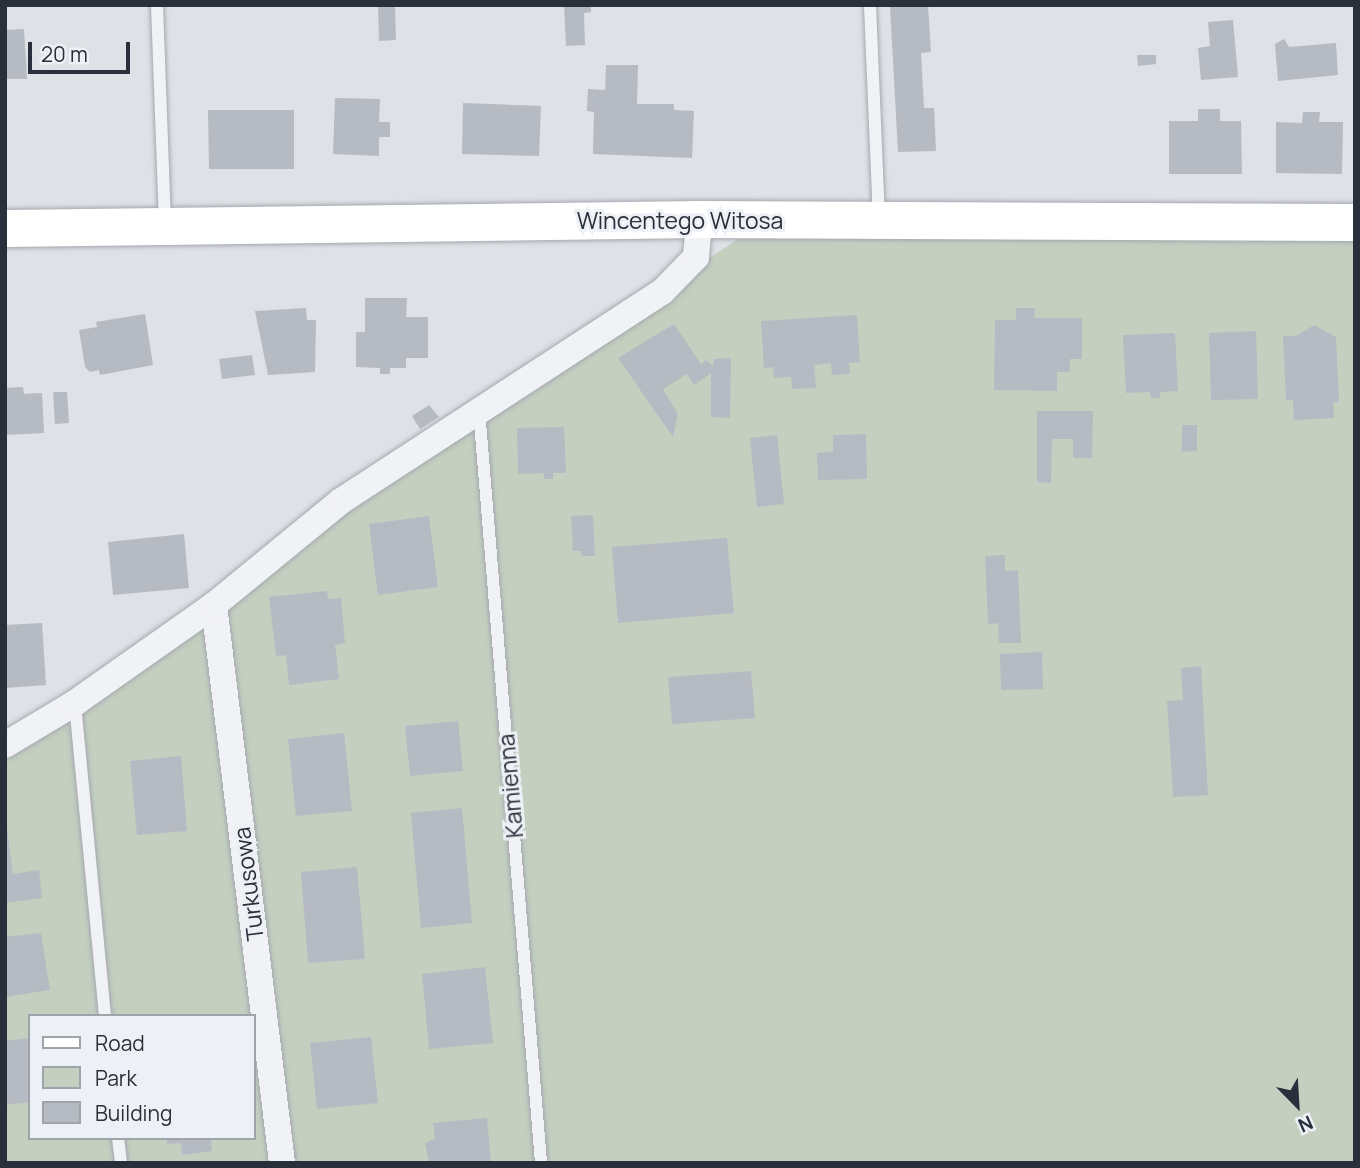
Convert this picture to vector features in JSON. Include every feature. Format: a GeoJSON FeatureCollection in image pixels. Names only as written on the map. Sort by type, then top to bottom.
{"type":"FeatureCollection","features":[{"type":"Feature","properties":{"kind":"street","name":"Wincentego Witosa"},"geometry":{"type":"LineString","coordinates":[[5,228],[699,219],[1355,222]]}},
{"type":"Feature","properties":{"kind":"street"},"geometry":{"type":"LineString","coordinates":[[5,745],[75,703],[214,605],[341,501],[662,292],[696,257],[699,219]]}},
{"type":"Feature","properties":{"kind":"street","name":"Turkusowa"},"geometry":{"type":"LineString","coordinates":[[214,605],[282,1163]]}},
{"type":"Feature","properties":{"kind":"lane"},"geometry":{"type":"LineString","coordinates":[[157,5],[165,224]]}},
{"type":"Feature","properties":{"kind":"lane"},"geometry":{"type":"LineString","coordinates":[[870,5],[879,221]]}},
{"type":"Feature","properties":{"kind":"lane","name":"Kamienna"},"geometry":{"type":"LineString","coordinates":[[479,410],[541,1163]]}},
{"type":"Feature","properties":{"kind":"lane"},"geometry":{"type":"LineString","coordinates":[[75,703],[104,1014]]}},
{"type":"Feature","properties":{"kind":"lane"},"geometry":{"type":"LineString","coordinates":[[118,1140],[121,1163]]}},
{"type":"Feature","properties":{"kind":"green space"},"geometry":{"type":"Polygon","coordinates":[[[1355,230],[1355,1163],[5,1163],[5,744],[286,540],[738,239],[1355,230]]]}},
{"type":"Feature","properties":{"kind":"building"},"geometry":{"type":"Polygon","coordinates":[[[378,5],[395,5],[396,40],[379,41],[378,5]]]}},
{"type":"Feature","properties":{"kind":"building"},"geometry":{"type":"Polygon","coordinates":[[[564,5],[591,5],[591,12],[584,13],[585,45],[566,46],[564,5]]]}},
{"type":"Feature","properties":{"kind":"building"},"geometry":{"type":"Polygon","coordinates":[[[928,5],[931,52],[921,53],[924,108],[934,108],[936,151],[898,152],[890,7],[928,5]]]}},
{"type":"Feature","properties":{"kind":"building"},"geometry":{"type":"Polygon","coordinates":[[[1233,20],[1238,77],[1201,80],[1198,48],[1210,46],[1208,22],[1233,20]]]}},
{"type":"Feature","properties":{"kind":"building"},"geometry":{"type":"Polygon","coordinates":[[[24,29],[27,79],[5,79],[5,30],[24,29]]]}},
{"type":"Feature","properties":{"kind":"building"},"geometry":{"type":"Polygon","coordinates":[[[1284,39],[1289,47],[1336,43],[1338,75],[1278,81],[1275,44],[1284,39]]]}},
{"type":"Feature","properties":{"kind":"building"},"geometry":{"type":"Polygon","coordinates":[[[1137,55],[1156,55],[1156,64],[1138,66],[1137,55]]]}},
{"type":"Feature","properties":{"kind":"building"},"geometry":{"type":"Polygon","coordinates":[[[606,65],[638,65],[637,104],[674,104],[674,110],[694,111],[692,158],[593,154],[594,112],[587,111],[588,89],[605,90],[606,65]]]}},
{"type":"Feature","properties":{"kind":"building"},"geometry":{"type":"Polygon","coordinates":[[[335,98],[380,99],[379,122],[390,122],[390,137],[379,137],[379,156],[333,154],[335,98]]]}},
{"type":"Feature","properties":{"kind":"building"},"geometry":{"type":"Polygon","coordinates":[[[463,103],[541,106],[539,156],[462,154],[463,103]]]}},
{"type":"Feature","properties":{"kind":"building"},"geometry":{"type":"Polygon","coordinates":[[[1198,109],[1220,109],[1220,121],[1241,121],[1242,174],[1169,174],[1169,121],[1198,121],[1198,109]]]}},
{"type":"Feature","properties":{"kind":"building"},"geometry":{"type":"Polygon","coordinates":[[[208,110],[294,110],[294,169],[209,169],[208,110]]]}},
{"type":"Feature","properties":{"kind":"building"},"geometry":{"type":"Polygon","coordinates":[[[1303,112],[1320,112],[1319,122],[1343,122],[1342,174],[1276,173],[1276,122],[1302,123],[1303,112]]]}},
{"type":"Feature","properties":{"kind":"building"},"geometry":{"type":"Polygon","coordinates":[[[365,298],[407,298],[406,317],[428,317],[428,358],[406,358],[406,368],[390,368],[390,374],[380,374],[380,368],[356,367],[356,332],[365,332],[365,298]]]}},
{"type":"Feature","properties":{"kind":"building"},"geometry":{"type":"Polygon","coordinates":[[[306,308],[307,320],[316,320],[315,372],[268,375],[255,311],[306,308]]]}},
{"type":"Feature","properties":{"kind":"building"},"geometry":{"type":"Polygon","coordinates":[[[1016,308],[1035,308],[1034,318],[1082,318],[1082,359],[1070,359],[1070,372],[1057,372],[1057,391],[994,390],[995,320],[1016,320],[1016,308]]]}},
{"type":"Feature","properties":{"kind":"building"},"geometry":{"type":"Polygon","coordinates":[[[145,314],[153,365],[100,375],[99,370],[90,372],[85,367],[79,330],[97,327],[96,322],[145,314]]]}},
{"type":"Feature","properties":{"kind":"building"},"geometry":{"type":"Polygon","coordinates":[[[857,315],[860,362],[849,363],[850,374],[832,375],[831,363],[814,365],[816,388],[792,389],[791,377],[774,378],[773,367],[764,368],[761,321],[857,315]]]}},
{"type":"Feature","properties":{"kind":"building"},"geometry":{"type":"Polygon","coordinates":[[[674,324],[701,364],[706,360],[713,366],[714,359],[731,358],[730,418],[711,417],[711,373],[694,385],[687,374],[663,389],[678,414],[673,437],[618,358],[674,324]]]}},
{"type":"Feature","properties":{"kind":"building"},"geometry":{"type":"Polygon","coordinates":[[[1314,325],[1336,337],[1339,402],[1333,402],[1334,418],[1294,420],[1293,400],[1286,400],[1283,336],[1296,336],[1314,325]]]}},
{"type":"Feature","properties":{"kind":"building"},"geometry":{"type":"Polygon","coordinates":[[[1256,331],[1258,399],[1211,400],[1209,333],[1256,331]]]}},
{"type":"Feature","properties":{"kind":"building"},"geometry":{"type":"Polygon","coordinates":[[[1175,333],[1178,391],[1160,392],[1160,398],[1151,398],[1150,392],[1126,393],[1123,335],[1175,333]]]}},
{"type":"Feature","properties":{"kind":"building"},"geometry":{"type":"Polygon","coordinates":[[[252,355],[255,375],[222,379],[219,359],[252,355]]]}},
{"type":"Feature","properties":{"kind":"building"},"geometry":{"type":"Polygon","coordinates":[[[23,387],[24,394],[42,393],[44,433],[5,435],[5,388],[23,387]]]}},
{"type":"Feature","properties":{"kind":"building"},"geometry":{"type":"Polygon","coordinates":[[[53,392],[67,392],[69,423],[55,424],[53,392]]]}},
{"type":"Feature","properties":{"kind":"building"},"geometry":{"type":"Polygon","coordinates":[[[429,405],[439,417],[420,429],[412,416],[429,405]]]}},
{"type":"Feature","properties":{"kind":"building"},"geometry":{"type":"Polygon","coordinates":[[[1037,411],[1093,411],[1092,458],[1073,458],[1073,439],[1052,439],[1051,483],[1037,482],[1037,411]]]}},
{"type":"Feature","properties":{"kind":"building"},"geometry":{"type":"Polygon","coordinates":[[[1182,425],[1197,425],[1197,451],[1182,452],[1182,425]]]}},
{"type":"Feature","properties":{"kind":"building"},"geometry":{"type":"Polygon","coordinates":[[[564,427],[566,473],[553,473],[553,479],[544,479],[544,473],[518,474],[517,428],[564,427]]]}},
{"type":"Feature","properties":{"kind":"building"},"geometry":{"type":"Polygon","coordinates":[[[866,434],[867,479],[818,480],[817,453],[833,452],[833,435],[866,434]]]}},
{"type":"Feature","properties":{"kind":"building"},"geometry":{"type":"Polygon","coordinates":[[[777,435],[784,504],[757,507],[750,438],[777,435]]]}},
{"type":"Feature","properties":{"kind":"building"},"geometry":{"type":"Polygon","coordinates":[[[593,515],[595,556],[582,556],[581,551],[573,551],[571,516],[593,515]]]}},
{"type":"Feature","properties":{"kind":"building"},"geometry":{"type":"Polygon","coordinates":[[[429,516],[438,587],[378,595],[369,524],[429,516]]]}},
{"type":"Feature","properties":{"kind":"building"},"geometry":{"type":"Polygon","coordinates":[[[184,534],[189,588],[113,595],[108,542],[184,534]]]}},
{"type":"Feature","properties":{"kind":"building"},"geometry":{"type":"Polygon","coordinates":[[[727,538],[734,613],[618,623],[612,547],[727,538]]]}},
{"type":"Feature","properties":{"kind":"building"},"geometry":{"type":"Polygon","coordinates":[[[1005,555],[1005,571],[1018,570],[1021,643],[999,643],[998,623],[988,624],[985,556],[1005,555]]]}},
{"type":"Feature","properties":{"kind":"building"},"geometry":{"type":"Polygon","coordinates":[[[327,591],[328,599],[341,598],[345,643],[335,645],[339,679],[289,685],[286,655],[276,656],[269,597],[327,591]]]}},
{"type":"Feature","properties":{"kind":"building"},"geometry":{"type":"Polygon","coordinates":[[[42,623],[46,685],[5,688],[5,625],[42,623]]]}},
{"type":"Feature","properties":{"kind":"building"},"geometry":{"type":"Polygon","coordinates":[[[1042,652],[1043,689],[1001,690],[1000,654],[1042,652]]]}},
{"type":"Feature","properties":{"kind":"building"},"geometry":{"type":"Polygon","coordinates":[[[1201,666],[1208,795],[1173,797],[1167,701],[1183,700],[1181,668],[1201,666]]]}},
{"type":"Feature","properties":{"kind":"building"},"geometry":{"type":"Polygon","coordinates":[[[751,671],[755,718],[672,724],[668,677],[751,671]]]}},
{"type":"Feature","properties":{"kind":"building"},"geometry":{"type":"Polygon","coordinates":[[[458,721],[463,771],[410,776],[405,726],[458,721]]]}},
{"type":"Feature","properties":{"kind":"building"},"geometry":{"type":"Polygon","coordinates":[[[344,733],[352,811],[296,816],[288,739],[344,733]]]}},
{"type":"Feature","properties":{"kind":"building"},"geometry":{"type":"Polygon","coordinates":[[[181,756],[187,831],[137,835],[130,761],[181,756]]]}},
{"type":"Feature","properties":{"kind":"building"},"geometry":{"type":"Polygon","coordinates":[[[462,808],[472,923],[421,928],[411,813],[462,808]]]}},
{"type":"Feature","properties":{"kind":"building"},"geometry":{"type":"Polygon","coordinates":[[[7,828],[13,874],[39,870],[42,898],[5,903],[7,828]]]}},
{"type":"Feature","properties":{"kind":"building"},"geometry":{"type":"Polygon","coordinates":[[[357,867],[365,959],[308,963],[301,872],[357,867]]]}},
{"type":"Feature","properties":{"kind":"building"},"geometry":{"type":"Polygon","coordinates":[[[41,933],[50,990],[5,997],[5,937],[41,933]]]}},
{"type":"Feature","properties":{"kind":"building"},"geometry":{"type":"Polygon","coordinates":[[[485,967],[493,1043],[429,1049],[422,974],[485,967]]]}},
{"type":"Feature","properties":{"kind":"building"},"geometry":{"type":"Polygon","coordinates":[[[371,1037],[378,1103],[317,1109],[310,1043],[371,1037]]]}},
{"type":"Feature","properties":{"kind":"building"},"geometry":{"type":"Polygon","coordinates":[[[28,1038],[28,1102],[5,1105],[5,1041],[28,1038]]]}},
{"type":"Feature","properties":{"kind":"building"},"geometry":{"type":"Polygon","coordinates":[[[487,1118],[491,1163],[429,1163],[425,1143],[435,1139],[433,1123],[487,1118]]]}},
{"type":"Feature","properties":{"kind":"building"},"geometry":{"type":"Polygon","coordinates":[[[166,1140],[211,1140],[212,1151],[182,1155],[181,1143],[167,1144],[166,1140]]]}}]}
